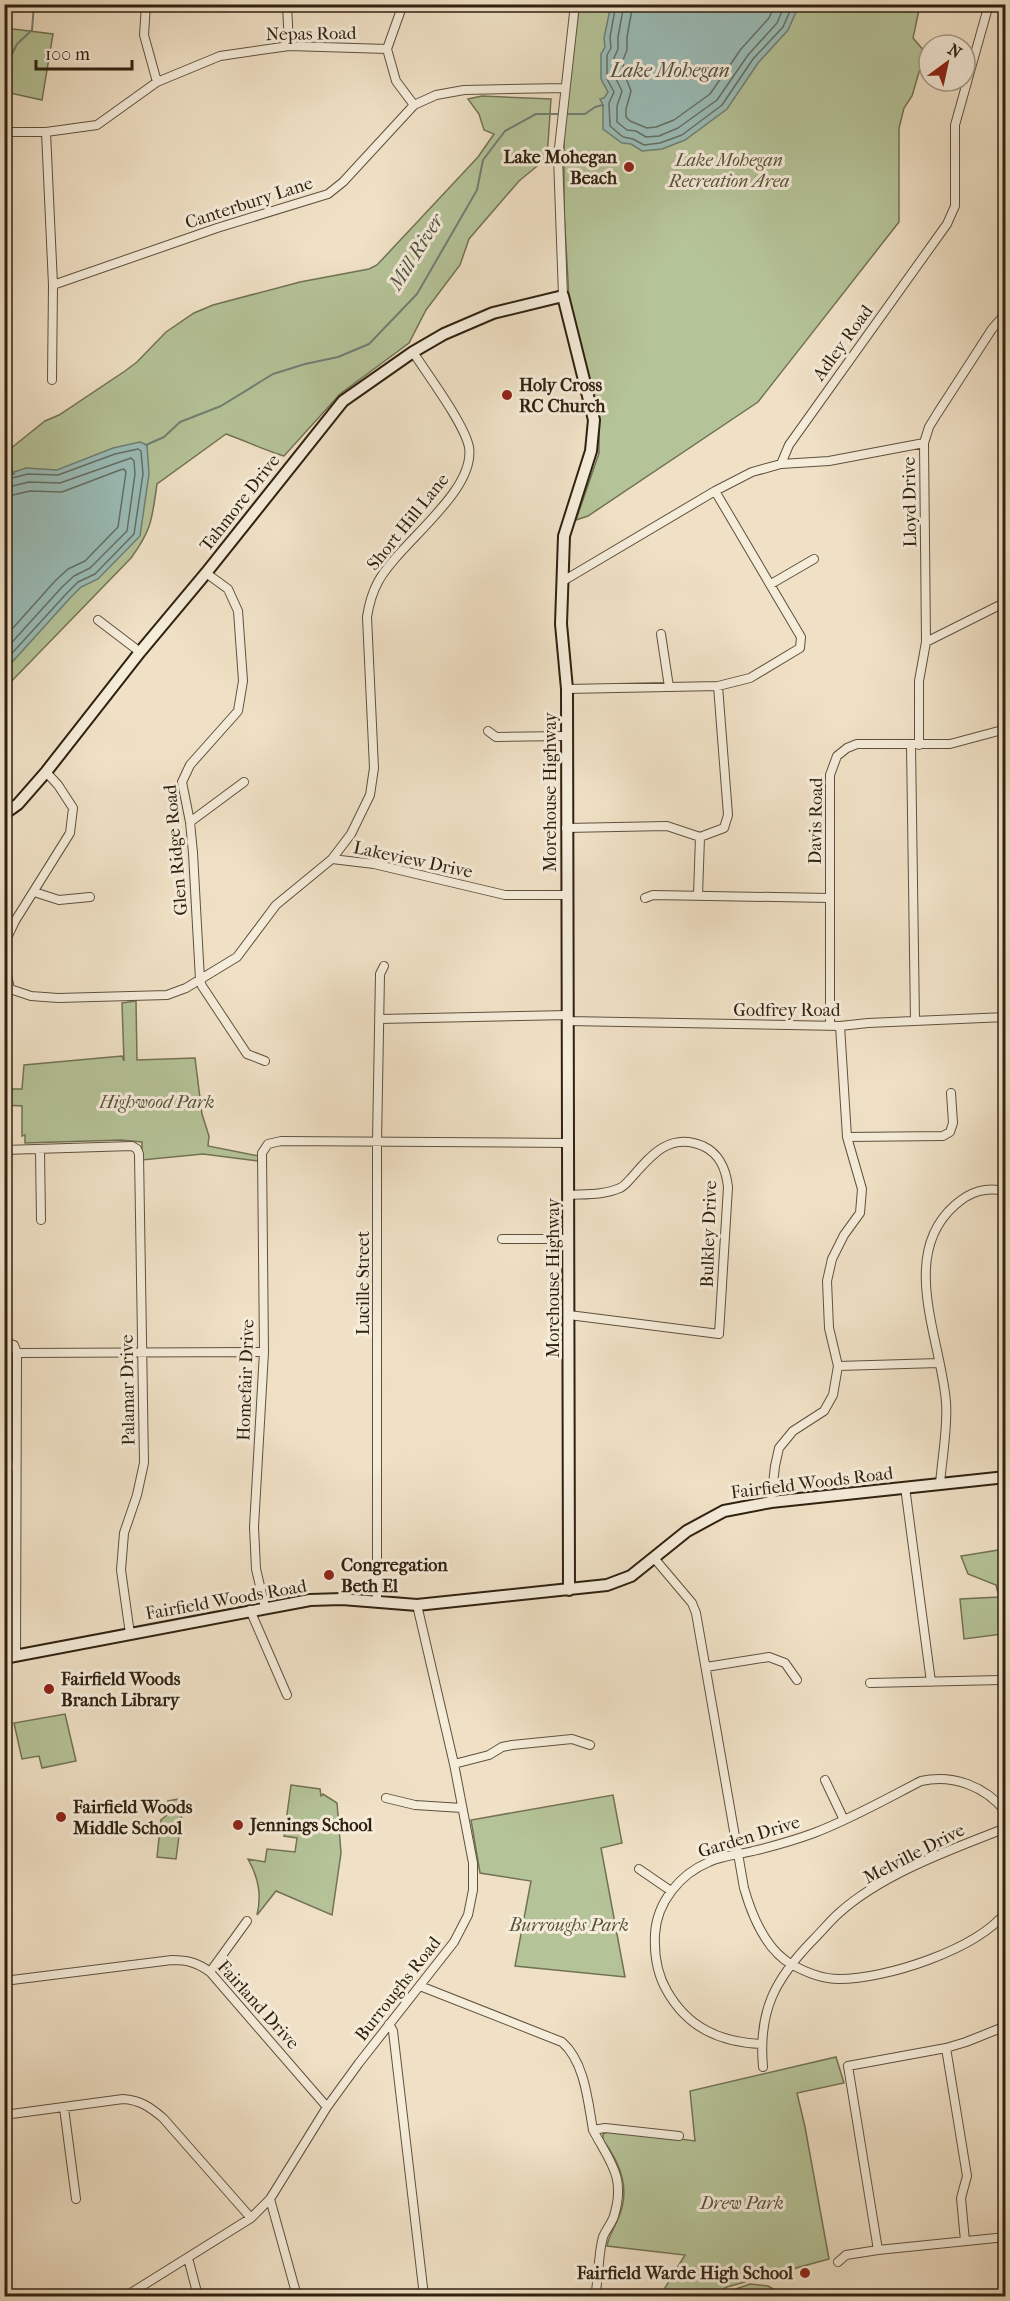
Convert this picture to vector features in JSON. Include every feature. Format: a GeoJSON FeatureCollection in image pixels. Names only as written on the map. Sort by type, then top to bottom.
{"type":"FeatureCollection","features":[{"type":"Feature","properties":{"kind":"street"},"geometry":{"type":"LineString","coordinates":[[146,4],[144,35],[157,82]]}},
{"type":"Feature","properties":{"kind":"street"},"geometry":{"type":"LineString","coordinates":[[287,4],[289,46]]}},
{"type":"Feature","properties":{"kind":"street"},"geometry":{"type":"LineString","coordinates":[[403,4],[387,49],[396,81],[414,105]]}},
{"type":"Feature","properties":{"kind":"street","name":"Morehouse Highway"},"geometry":{"type":"LineString","coordinates":[[569,1590],[567,689],[561,624],[564,536],[591,451],[594,420],[563,296],[558,156],[575,4]]}},
{"type":"Feature","properties":{"kind":"street","name":"Adley Road"},"geometry":{"type":"LineString","coordinates":[[781,464],[795,436],[947,224],[955,206],[956,125],[989,4]]}},
{"type":"Feature","properties":{"kind":"street","name":"Nepas Road"},"geometry":{"type":"LineString","coordinates":[[4,132],[46,132],[97,125],[157,82],[220,56],[289,46],[387,49]]}},
{"type":"Feature","properties":{"kind":"street","name":"Canterbury Lane"},"geometry":{"type":"LineString","coordinates":[[53,285],[217,228],[328,194],[343,182],[414,105],[436,95],[465,90],[564,88]]}},
{"type":"Feature","properties":{"kind":"street"},"geometry":{"type":"LineString","coordinates":[[46,132],[53,285],[52,380]]}},
{"type":"Feature","properties":{"kind":"street","name":"Tahmore Drive"},"geometry":{"type":"LineString","coordinates":[[4,814],[18,804],[46,772],[343,401],[413,352],[444,334],[494,314],[563,296]]}},
{"type":"Feature","properties":{"kind":"street","name":"Lloyd Drive"},"geometry":{"type":"LineString","coordinates":[[915,1021],[915,744],[919,681],[926,642],[924,443],[929,427],[937,414],[992,329],[1005,313]]}},
{"type":"Feature","properties":{"kind":"street","name":"Short Hill Lane"},"geometry":{"type":"LineString","coordinates":[[332,859],[351,834],[370,795],[374,768],[367,617],[370,599],[386,569],[456,490],[468,465],[469,448],[464,432],[413,352]]}},
{"type":"Feature","properties":{"kind":"street"},"geometry":{"type":"LineString","coordinates":[[563,581],[715,491],[752,472],[781,464],[829,460],[924,443]]}},
{"type":"Feature","properties":{"kind":"street"},"geometry":{"type":"LineString","coordinates":[[567,689],[718,686],[750,678],[800,648],[801,637],[715,491]]}},
{"type":"Feature","properties":{"kind":"street"},"geometry":{"type":"LineString","coordinates":[[771,584],[814,559]]}},
{"type":"Feature","properties":{"kind":"street","name":"Glen Ridge Road"},"geometry":{"type":"LineString","coordinates":[[206,573],[228,589],[238,611],[243,681],[238,711],[190,765],[182,782],[190,822],[200,980],[247,1054],[265,1061]]}},
{"type":"Feature","properties":{"kind":"street"},"geometry":{"type":"LineString","coordinates":[[926,642],[1005,602]]}},
{"type":"Feature","properties":{"kind":"street"},"geometry":{"type":"LineString","coordinates":[[98,620],[140,652]]}},
{"type":"Feature","properties":{"kind":"street"},"geometry":{"type":"LineString","coordinates":[[661,634],[666,655],[669,687]]}},
{"type":"Feature","properties":{"kind":"street"},"geometry":{"type":"LineString","coordinates":[[566,828],[667,826],[700,837],[724,828],[728,815],[718,686]]}},
{"type":"Feature","properties":{"kind":"street","name":"Davis Road"},"geometry":{"type":"LineString","coordinates":[[830,1026],[830,775],[834,761],[841,752],[857,744],[950,744],[1005,729]]}},
{"type":"Feature","properties":{"kind":"street"},"geometry":{"type":"LineString","coordinates":[[488,731],[496,737],[566,736]]}},
{"type":"Feature","properties":{"kind":"street"},"geometry":{"type":"LineString","coordinates":[[4,944],[15,921],[70,833],[73,808],[58,785],[46,772]]}},
{"type":"Feature","properties":{"kind":"street"},"geometry":{"type":"LineString","coordinates":[[190,822],[244,782]]}},
{"type":"Feature","properties":{"kind":"street"},"geometry":{"type":"LineString","coordinates":[[698,895],[700,837]]}},
{"type":"Feature","properties":{"kind":"street","name":"Lakeview Drive"},"geometry":{"type":"LineString","coordinates":[[10,988],[31,996],[58,998],[167,995],[186,988],[237,957],[276,905],[332,859],[374,864],[505,895],[566,895]]}},
{"type":"Feature","properties":{"kind":"street"},"geometry":{"type":"LineString","coordinates":[[34,892],[59,900],[90,897]]}},
{"type":"Feature","properties":{"kind":"street"},"geometry":{"type":"LineString","coordinates":[[645,898],[653,895],[698,895],[830,898]]}},
{"type":"Feature","properties":{"kind":"street"},"geometry":{"type":"LineString","coordinates":[[4,961],[10,988],[4,996]]}},
{"type":"Feature","properties":{"kind":"street","name":"Lucille Street"},"geometry":{"type":"LineString","coordinates":[[377,1601],[377,1142],[380,974],[384,966]]}},
{"type":"Feature","properties":{"kind":"street","name":"Godfrey Road"},"geometry":{"type":"LineString","coordinates":[[379,1019],[568,1018],[840,1026],[1005,1017]]}},
{"type":"Feature","properties":{"kind":"street"},"geometry":{"type":"LineString","coordinates":[[771,1502],[779,1448],[793,1431],[824,1411],[833,1395],[838,1366],[829,1328],[827,1281],[832,1259],[844,1235],[860,1213],[862,1189],[847,1137],[840,1026]]}},
{"type":"Feature","properties":{"kind":"street"},"geometry":{"type":"LineString","coordinates":[[847,1137],[943,1136],[950,1132],[953,1123],[951,1093]]}},
{"type":"Feature","properties":{"kind":"street","name":"Homefair Drive"},"geometry":{"type":"LineString","coordinates":[[266,1607],[256,1569],[254,1527],[264,1352],[262,1153],[268,1144],[280,1141],[377,1142]]}},
{"type":"Feature","properties":{"kind":"street"},"geometry":{"type":"LineString","coordinates":[[377,1142],[568,1143]]}},
{"type":"Feature","properties":{"kind":"street","name":"Bulkley Drive"},"geometry":{"type":"LineString","coordinates":[[569,1195],[605,1193],[622,1188],[658,1149],[684,1142],[698,1144],[715,1153],[727,1176],[728,1187],[720,1334],[569,1315]]}},
{"type":"Feature","properties":{"kind":"street","name":"Palamar Drive"},"geometry":{"type":"LineString","coordinates":[[40,1150],[132,1146],[139,1154],[144,1462],[137,1495],[124,1533],[121,1570],[130,1634]]}},
{"type":"Feature","properties":{"kind":"street"},"geometry":{"type":"LineString","coordinates":[[4,1150],[40,1150],[41,1220]]}},
{"type":"Feature","properties":{"kind":"street"},"geometry":{"type":"LineString","coordinates":[[940,1484],[946,1404],[925,1281],[925,1268],[932,1238],[950,1209],[972,1192],[993,1188],[1005,1191]]}},
{"type":"Feature","properties":{"kind":"street"},"geometry":{"type":"LineString","coordinates":[[502,1239],[567,1239]]}},
{"type":"Feature","properties":{"kind":"street"},"geometry":{"type":"LineString","coordinates":[[4,1342],[14,1346],[17,1353],[10,1657]]}},
{"type":"Feature","properties":{"kind":"street"},"geometry":{"type":"LineString","coordinates":[[17,1353],[264,1352]]}},
{"type":"Feature","properties":{"kind":"street"},"geometry":{"type":"LineString","coordinates":[[838,1366],[939,1363]]}},
{"type":"Feature","properties":{"kind":"street"},"geometry":{"type":"LineString","coordinates":[[4,1466],[16,1466]]}},
{"type":"Feature","properties":{"kind":"street","name":"Fairfield Woods Road"},"geometry":{"type":"LineString","coordinates":[[10,1657],[310,1600],[377,1601],[417,1605],[607,1585],[631,1576],[687,1531],[724,1511],[771,1502],[1005,1477]]}},
{"type":"Feature","properties":{"kind":"street"},"geometry":{"type":"LineString","coordinates":[[905,1488],[931,1682]]}},
{"type":"Feature","properties":{"kind":"street"},"geometry":{"type":"LineString","coordinates":[[654,1558],[692,1603],[699,1626],[736,1854],[744,1888],[754,1920],[774,1948],[790,1964],[816,1975],[836,1979],[855,1978],[886,1972],[941,1956],[993,1925],[1005,1912]]}},
{"type":"Feature","properties":{"kind":"street","name":"Burroughs Road"},"geometry":{"type":"LineString","coordinates":[[126,2296],[251,2218],[270,2199],[327,2107],[454,1942],[468,1915],[473,1890],[472,1863],[453,1764],[417,1605]]}},
{"type":"Feature","properties":{"kind":"street"},"geometry":{"type":"LineString","coordinates":[[250,1610],[287,1695]]}},
{"type":"Feature","properties":{"kind":"street"},"geometry":{"type":"LineString","coordinates":[[706,1667],[769,1657],[785,1663],[797,1680]]}},
{"type":"Feature","properties":{"kind":"street"},"geometry":{"type":"LineString","coordinates":[[870,1683],[1001,1680]]}},
{"type":"Feature","properties":{"kind":"street"},"geometry":{"type":"LineString","coordinates":[[453,1764],[489,1755],[502,1747],[512,1745],[572,1739],[590,1745]]}},
{"type":"Feature","properties":{"kind":"street","name":"Garden Drive"},"geometry":{"type":"LineString","coordinates":[[761,2044],[718,2036],[690,2022],[670,1996],[657,1968],[654,1948],[655,1926],[662,1905],[671,1891],[690,1871],[710,1861],[794,1840],[844,1820],[921,1781],[932,1779],[960,1781],[980,1790],[1005,1812]]}},
{"type":"Feature","properties":{"kind":"street"},"geometry":{"type":"LineString","coordinates":[[825,1780],[844,1820]]}},
{"type":"Feature","properties":{"kind":"street"},"geometry":{"type":"LineString","coordinates":[[386,1798],[415,1805],[462,1808]]}},
{"type":"Feature","properties":{"kind":"street","name":"Melville Drive"},"geometry":{"type":"LineString","coordinates":[[763,2067],[761,2044],[770,2003],[777,1985],[790,1964],[840,1912],[888,1880],[947,1851],[1005,1828]]}},
{"type":"Feature","properties":{"kind":"street"},"geometry":{"type":"LineString","coordinates":[[639,1869],[671,1891]]}},
{"type":"Feature","properties":{"kind":"street"},"geometry":{"type":"LineString","coordinates":[[210,1972],[247,1922]]}},
{"type":"Feature","properties":{"kind":"street","name":"Fairland Drive"},"geometry":{"type":"LineString","coordinates":[[4,1982],[172,1960],[189,1960],[210,1972],[327,2107]]}},
{"type":"Feature","properties":{"kind":"street"},"geometry":{"type":"LineString","coordinates":[[420,1986],[562,2042],[577,2061],[593,2130],[614,2166],[619,2186],[613,2220],[603,2237],[596,2296]]}},
{"type":"Feature","properties":{"kind":"street"},"geometry":{"type":"LineString","coordinates":[[389,2024],[393,2031],[404,2113],[424,2296]]}},
{"type":"Feature","properties":{"kind":"street"},"geometry":{"type":"LineString","coordinates":[[878,2250],[848,2066],[946,2048],[1005,2026]]}},
{"type":"Feature","properties":{"kind":"street"},"geometry":{"type":"LineString","coordinates":[[946,2048],[968,2176],[961,2198],[965,2241]]}},
{"type":"Feature","properties":{"kind":"street"},"geometry":{"type":"LineString","coordinates":[[4,2115],[123,2099],[139,2101],[150,2107],[251,2218]]}},
{"type":"Feature","properties":{"kind":"street"},"geometry":{"type":"LineString","coordinates":[[64,2108],[76,2199]]}},
{"type":"Feature","properties":{"kind":"street"},"geometry":{"type":"LineString","coordinates":[[593,2130],[605,2128],[679,2136]]}},
{"type":"Feature","properties":{"kind":"street"},"geometry":{"type":"LineString","coordinates":[[270,2199],[297,2296]]}},
{"type":"Feature","properties":{"kind":"street"},"geometry":{"type":"LineString","coordinates":[[838,2262],[846,2255],[878,2250],[1005,2237]]}},
{"type":"Feature","properties":{"kind":"street"},"geometry":{"type":"LineString","coordinates":[[188,2258],[198,2296]]}},
{"type":"Feature","properties":{"kind":"green space","name":"Lake Mohegan Recreation Area"},"geometry":{"type":"Polygon","coordinates":[[[579,5],[920,5],[913,38],[917,43],[917,79],[912,96],[904,108],[899,128],[899,222],[758,402],[588,516],[576,520],[599,453],[599,415],[569,298],[564,211],[564,128],[579,5]]]}},
{"type":"Feature","properties":{"kind":"green space"},"geometry":{"type":"Polygon","coordinates":[[[5,28],[53,34],[42,100],[5,92],[5,28]]]}},
{"type":"Feature","properties":{"kind":"green space"},"geometry":{"type":"Polygon","coordinates":[[[482,96],[551,99],[547,158],[519,181],[469,239],[460,265],[426,310],[409,343],[340,394],[284,456],[226,434],[157,484],[150,523],[131,558],[5,688],[5,453],[45,421],[59,415],[125,371],[166,332],[194,313],[213,305],[300,282],[369,269],[377,265],[478,157],[494,134],[484,130],[479,114],[468,99],[482,96]]]}},
{"type":"Feature","properties":{"kind":"green space","name":"Highwood Park"},"geometry":{"type":"Polygon","coordinates":[[[136,1001],[137,1060],[195,1058],[202,1114],[209,1136],[208,1146],[259,1156],[258,1161],[203,1154],[142,1160],[142,1142],[121,1140],[25,1143],[25,1135],[22,1136],[22,1106],[5,1105],[5,1089],[22,1089],[24,1065],[122,1056],[124,1061],[122,1003],[136,1001]]]}},
{"type":"Feature","properties":{"kind":"green space"},"geometry":{"type":"Polygon","coordinates":[[[1005,1549],[1005,1648],[1002,1634],[964,1639],[960,1599],[999,1597],[996,1585],[968,1574],[961,1556],[1005,1549]]]}},
{"type":"Feature","properties":{"kind":"green space"},"geometry":{"type":"Polygon","coordinates":[[[65,1714],[76,1761],[42,1768],[39,1756],[22,1759],[14,1723],[65,1714]]]}},
{"type":"Feature","properties":{"kind":"green space"},"geometry":{"type":"Polygon","coordinates":[[[291,1785],[320,1789],[321,1796],[323,1794],[337,1803],[341,1853],[332,1915],[276,1891],[257,1915],[258,1886],[248,1859],[265,1862],[267,1849],[295,1852],[297,1838],[284,1836],[291,1785]]]}},
{"type":"Feature","properties":{"kind":"green space","name":"Burroughs Park"},"geometry":{"type":"Polygon","coordinates":[[[613,1795],[622,1843],[601,1848],[625,1977],[515,1966],[531,1881],[480,1873],[471,1820],[613,1795]]]}},
{"type":"Feature","properties":{"kind":"green space"},"geometry":{"type":"Polygon","coordinates":[[[184,1798],[176,1859],[157,1857],[161,1820],[167,1815],[168,1801],[184,1798]]]}},
{"type":"Feature","properties":{"kind":"green space","name":"Drew Park"},"geometry":{"type":"Polygon","coordinates":[[[836,2057],[844,2083],[797,2093],[829,2259],[727,2287],[711,2296],[660,2296],[685,2255],[607,2246],[622,2208],[624,2188],[619,2168],[603,2140],[603,2134],[612,2130],[695,2141],[690,2091],[836,2057]]]}},
{"type":"Feature","properties":{"kind":"green space"},"geometry":{"type":"Polygon","coordinates":[[[750,2284],[768,2286],[786,2296],[725,2296],[733,2290],[750,2284]]]}},
{"type":"Feature","properties":{"kind":"water","name":"Lake Mohegan"},"geometry":{"type":"Polygon","coordinates":[[[611,4],[799,5],[788,30],[758,63],[727,109],[685,140],[662,149],[642,151],[631,144],[622,143],[603,129],[603,105],[600,99],[604,98],[608,92],[601,79],[601,54],[605,47],[604,38],[611,4]]]}},
{"type":"Feature","properties":{"kind":"water"},"geometry":{"type":"Polygon","coordinates":[[[140,442],[147,445],[149,474],[140,536],[98,579],[81,587],[5,670],[5,475],[26,468],[57,470],[113,448],[140,442]]]}},
{"type":"Feature","properties":{"kind":"waterway"},"geometry":{"type":"LineString","coordinates":[[4,56],[12,54],[17,44],[32,30],[34,4]]}},
{"type":"Feature","properties":{"kind":"waterway","name":"Mill River"},"geometry":{"type":"LineString","coordinates":[[146,445],[164,437],[180,422],[221,406],[273,374],[338,357],[369,344],[417,294],[477,190],[483,160],[505,131],[536,114],[585,114],[603,105]]}},
{"type":"Feature","properties":{"kind":"waterway"},"geometry":{"type":"LineString","coordinates":[[4,455],[14,474]]}},
{"type":"Feature","properties":{"kind":"place","name":"Lake Mohegan Beach"},"geometry":{"type":"Point","coordinates":[629,167]}},
{"type":"Feature","properties":{"kind":"place","name":"Holy Cross RC Church"},"geometry":{"type":"Point","coordinates":[507,395]}},
{"type":"Feature","properties":{"kind":"place","name":"Congregation Beth El"},"geometry":{"type":"Point","coordinates":[329,1575]}},
{"type":"Feature","properties":{"kind":"place","name":"Fairfield Woods Branch Library"},"geometry":{"type":"Point","coordinates":[49,1689]}},
{"type":"Feature","properties":{"kind":"place","name":"Fairfield Woods Middle School"},"geometry":{"type":"Point","coordinates":[61,1817]}},
{"type":"Feature","properties":{"kind":"place","name":"Jennings School"},"geometry":{"type":"Point","coordinates":[238,1825]}},
{"type":"Feature","properties":{"kind":"place","name":"Fairfield Warde High School"},"geometry":{"type":"Point","coordinates":[805,2273]}}]}
